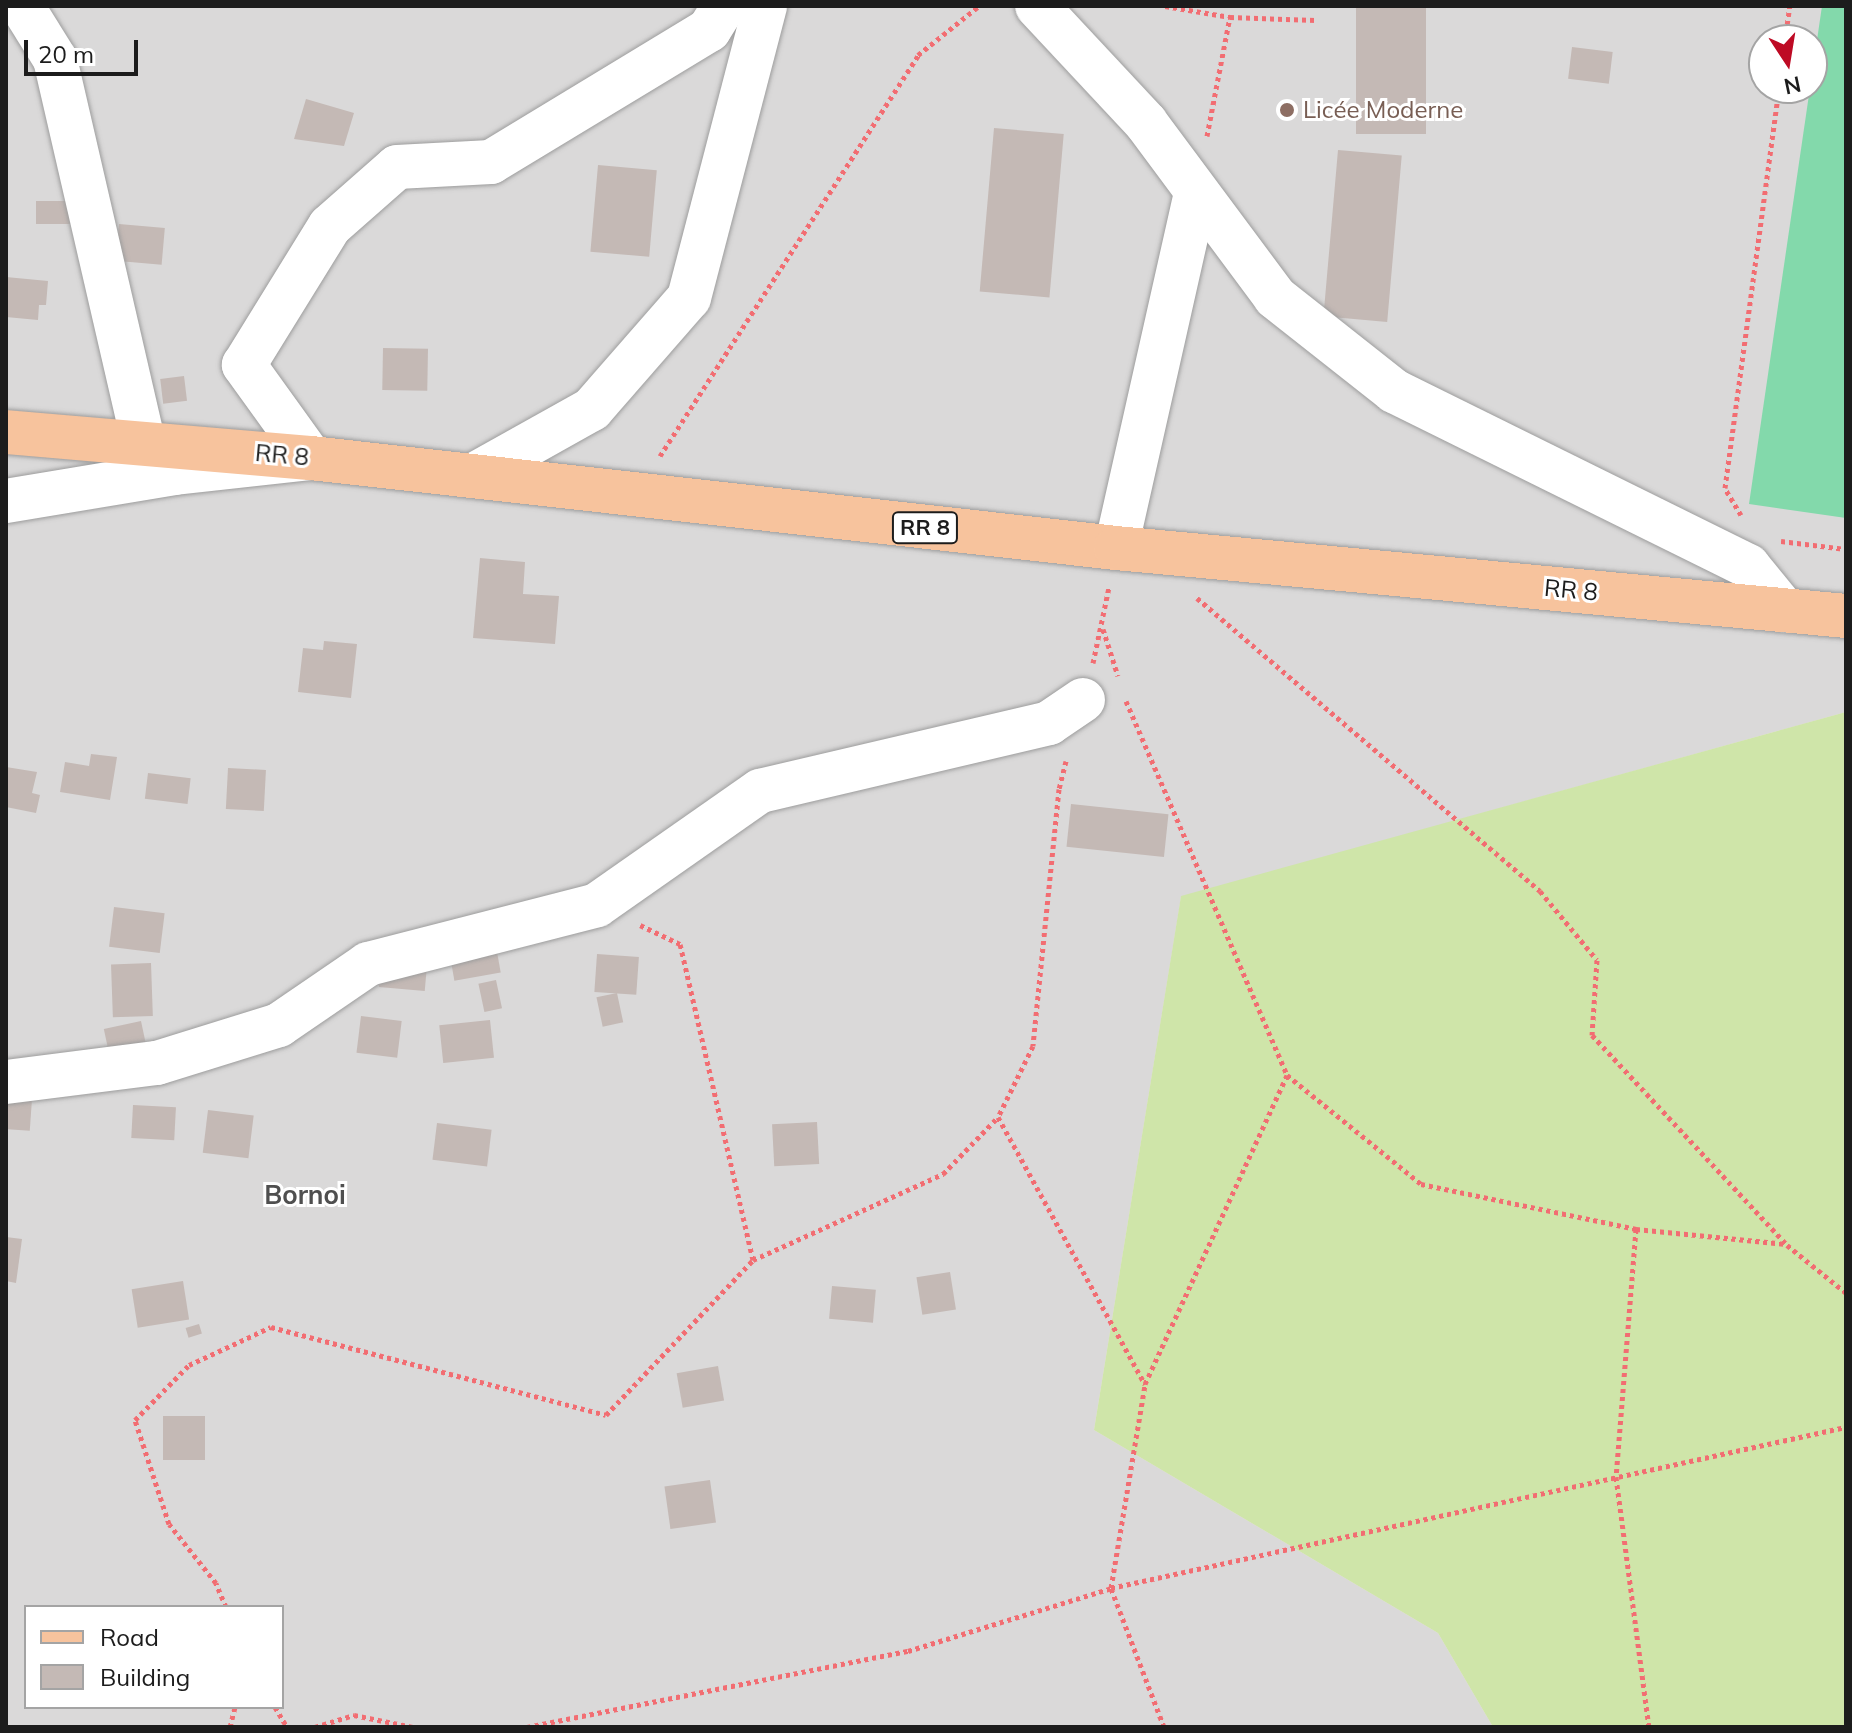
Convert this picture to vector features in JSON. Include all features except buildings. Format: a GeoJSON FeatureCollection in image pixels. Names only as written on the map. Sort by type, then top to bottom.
{"type":"FeatureCollection","features":[{"type":"Feature","properties":{"kind":"main road","name":"RR 8"},"geometry":{"type":"LineString","coordinates":[[6,432],[474,475],[634,497],[1116,548],[1846,616]]}},
{"type":"Feature","properties":{"kind":"street"},"geometry":{"type":"LineString","coordinates":[[22,6],[55,59],[144,443]]}},
{"type":"Feature","properties":{"kind":"street"},"geometry":{"type":"LineString","coordinates":[[6,501],[175,473],[311,458],[244,365],[330,226],[397,167],[491,162],[709,30],[724,6]]}},
{"type":"Feature","properties":{"kind":"street"},"geometry":{"type":"LineString","coordinates":[[474,475],[592,409],[689,298],[765,6]]}},
{"type":"Feature","properties":{"kind":"street"},"geometry":{"type":"LineString","coordinates":[[1037,6],[1146,123],[1275,297],[1394,391],[1748,566],[1784,610]]}},
{"type":"Feature","properties":{"kind":"street"},"geometry":{"type":"LineString","coordinates":[[1116,548],[1196,192]]}},
{"type":"Feature","properties":{"kind":"street"},"geometry":{"type":"LineString","coordinates":[[6,1082],[157,1063],[279,1025],[368,964],[597,905],[760,791],[1049,723],[1108,691]]}},
{"type":"Feature","properties":{"kind":"path"},"geometry":{"type":"LineString","coordinates":[[634,497],[918,55],[979,6]]}},
{"type":"Feature","properties":{"kind":"path"},"geometry":{"type":"LineString","coordinates":[[1165,6],[1230,17],[1316,20]]}},
{"type":"Feature","properties":{"kind":"path"},"geometry":{"type":"LineString","coordinates":[[1196,192],[1230,17]]}},
{"type":"Feature","properties":{"kind":"path"},"geometry":{"type":"LineString","coordinates":[[1750,529],[1725,488],[1777,104]]}},
{"type":"Feature","properties":{"kind":"path"},"geometry":{"type":"LineString","coordinates":[[1770,537],[1846,549]]}},
{"type":"Feature","properties":{"kind":"path"},"geometry":{"type":"LineString","coordinates":[[1116,548],[1102,628],[1108,691],[1287,1075],[1421,1184],[1636,1229],[1787,1245]]}},
{"type":"Feature","properties":{"kind":"path"},"geometry":{"type":"LineString","coordinates":[[1193,596],[1540,891],[1597,960],[1592,1035],[1787,1245],[1846,1293]]}},
{"type":"Feature","properties":{"kind":"path"},"geometry":{"type":"LineString","coordinates":[[225,1605],[216,1583],[169,1524],[135,1420],[189,1365],[271,1327],[606,1415],[753,1260],[943,1174],[998,1117],[1033,1046],[1059,789],[1108,691],[1102,628]]}},
{"type":"Feature","properties":{"kind":"path"},"geometry":{"type":"LineString","coordinates":[[597,905],[680,944],[753,1260]]}},
{"type":"Feature","properties":{"kind":"path"},"geometry":{"type":"LineString","coordinates":[[1164,1727],[1111,1588],[1145,1384],[1287,1075]]}},
{"type":"Feature","properties":{"kind":"path"},"geometry":{"type":"LineString","coordinates":[[998,1117],[1145,1384]]}},
{"type":"Feature","properties":{"kind":"path"},"geometry":{"type":"LineString","coordinates":[[1636,1229],[1616,1477],[1649,1727]]}},
{"type":"Feature","properties":{"kind":"path"},"geometry":{"type":"LineString","coordinates":[[527,1727],[908,1651],[1111,1588],[1846,1427]]}},
{"type":"Feature","properties":{"kind":"path"},"geometry":{"type":"LineString","coordinates":[[276,1709],[287,1727]]}},
{"type":"Feature","properties":{"kind":"path"},"geometry":{"type":"LineString","coordinates":[[315,1727],[354,1715],[413,1727]]}},
{"type":"Feature","properties":{"kind":"shaded area"},"geometry":{"type":"Polygon","coordinates":[[[6,6],[1846,6],[1846,712],[1181,897],[1094,1430],[1438,1633],[1493,1727],[6,1727],[6,6]]]}},
{"type":"Feature","properties":{"kind":"green space"},"geometry":{"type":"Polygon","coordinates":[[[1822,6],[1846,6],[1846,518],[1749,504],[1808,104],[1828,104],[1828,24],[1819,24],[1822,6]]]}},
{"type":"Feature","properties":{"kind":"green space"},"geometry":{"type":"Polygon","coordinates":[[[1846,712],[1846,1727],[1493,1727],[1438,1633],[1094,1430],[1181,896],[1846,712]]]}},
{"type":"Feature","properties":{"kind":"place","name":"Licée Moderne"},"geometry":{"type":"Point","coordinates":[1287,110]}},
{"type":"Feature","properties":{"kind":"district","name":"Bornoi"},"geometry":{"type":"Point","coordinates":[305,1195]}}]}
